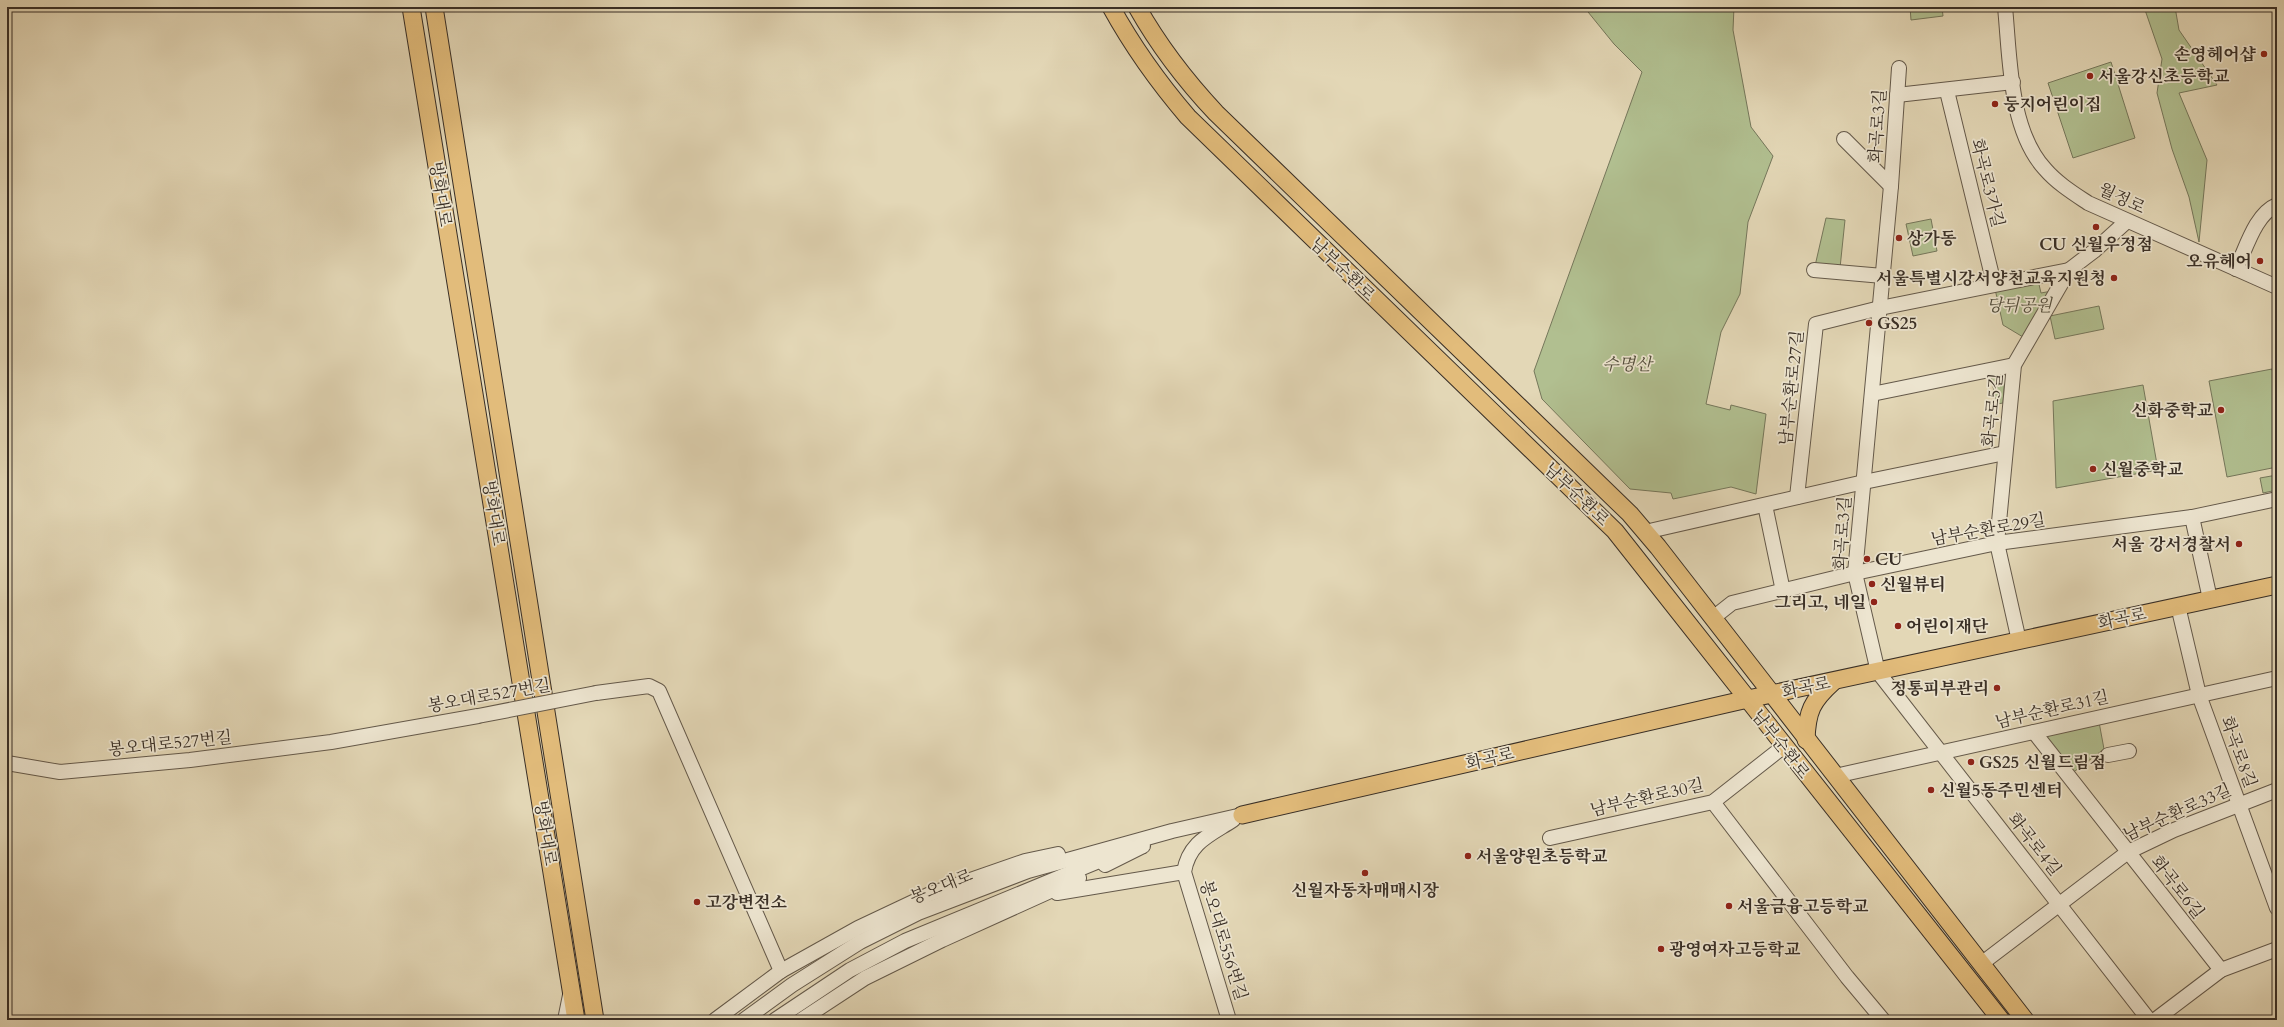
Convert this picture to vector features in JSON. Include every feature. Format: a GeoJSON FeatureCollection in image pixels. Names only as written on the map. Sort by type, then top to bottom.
{"type":"FeatureCollection","features":[{"type":"Feature","properties":{"kind":"main road","name":"방화대로"},"geometry":{"type":"LineString","coordinates":[[411,7],[576,1020]]}},
{"type":"Feature","properties":{"kind":"main road","name":"방화대로"},"geometry":{"type":"LineString","coordinates":[[434,7],[596,1017]]}},
{"type":"Feature","properties":{"kind":"main road","name":"남부순환로"},"geometry":{"type":"LineString","coordinates":[[1111,7],[1130,42],[1157,80],[1188,117],[1615,531],[1746,700],[2000,1020]]}},
{"type":"Feature","properties":{"kind":"main road","name":"남부순환로"},"geometry":{"type":"LineString","coordinates":[[1137,7],[1170,60],[1212,108],[1630,514],[1713,618],[1806,740],[2025,1020]]}},
{"type":"Feature","properties":{"kind":"main road","name":"화곡로"},"geometry":{"type":"LineString","coordinates":[[1242,815],[1772,694],[1833,682],[2277,584]]}},
{"type":"Feature","properties":{"kind":"main road"},"geometry":{"type":"LineString","coordinates":[[1680,615],[1694,616],[1722,646],[1727,644],[1728,639]]}},
{"type":"Feature","properties":{"kind":"main road"},"geometry":{"type":"LineString","coordinates":[[1806,740],[1807,722],[1814,702],[1833,682]]}},
{"type":"Feature","properties":{"kind":"main road"},"geometry":{"type":"LineString","coordinates":[[1785,749],[1787,742],[1794,739],[1813,758],[1820,758]]}},
{"type":"Feature","properties":{"kind":"street","name":"월정로"},"geometry":{"type":"LineString","coordinates":[[2005,7],[2013,82],[2022,125],[2031,149],[2044,168],[2065,187],[2088,203],[2277,287]]}},
{"type":"Feature","properties":{"kind":"street","name":"화곡로3길"},"geometry":{"type":"LineString","coordinates":[[1878,672],[1855,573],[1891,186],[1898,68]]}},
{"type":"Feature","properties":{"kind":"street"},"geometry":{"type":"LineString","coordinates":[[1897,95],[1947,91],[2013,82]]}},
{"type":"Feature","properties":{"kind":"street","name":"화곡로3가길"},"geometry":{"type":"LineString","coordinates":[[1947,91],[1994,284]]}},
{"type":"Feature","properties":{"kind":"street","name":"화곡로3길"},"geometry":{"type":"LineString","coordinates":[[1844,139],[1891,186]]}},
{"type":"Feature","properties":{"kind":"street"},"geometry":{"type":"LineString","coordinates":[[2236,269],[2258,222],[2268,208],[2277,205]]}},
{"type":"Feature","properties":{"kind":"street","name":"화곡로5길"},"geometry":{"type":"LineString","coordinates":[[2020,641],[1997,543],[2014,365],[2069,270],[2094,251],[2127,220]]}},
{"type":"Feature","properties":{"kind":"street"},"geometry":{"type":"LineString","coordinates":[[1814,270],[1883,276]]}},
{"type":"Feature","properties":{"kind":"street"},"geometry":{"type":"LineString","coordinates":[[1880,308],[2069,270]]}},
{"type":"Feature","properties":{"kind":"street","name":"남부순환로27길"},"geometry":{"type":"LineString","coordinates":[[1797,497],[1816,324],[1880,308]]}},
{"type":"Feature","properties":{"kind":"street"},"geometry":{"type":"LineString","coordinates":[[1872,394],[2014,365]]}},
{"type":"Feature","properties":{"kind":"street"},"geometry":{"type":"LineString","coordinates":[[1645,532],[1864,482],[2005,453]]}},
{"type":"Feature","properties":{"kind":"street","name":"남부순환로29길"},"geometry":{"type":"LineString","coordinates":[[1713,618],[1732,603],[1855,573],[1997,543],[2192,517],[2277,499]]}},
{"type":"Feature","properties":{"kind":"street"},"geometry":{"type":"LineString","coordinates":[[1765,504],[1783,591]]}},
{"type":"Feature","properties":{"kind":"street"},"geometry":{"type":"LineString","coordinates":[[2192,517],[2210,599]]}},
{"type":"Feature","properties":{"kind":"street","name":"화곡로8길"},"geometry":{"type":"LineString","coordinates":[[2178,606],[2199,695],[2277,908]]}},
{"type":"Feature","properties":{"kind":"street","name":"화곡로4길"},"geometry":{"type":"LineString","coordinates":[[1878,672],[2149,1020]]}},
{"type":"Feature","properties":{"kind":"street","name":"남부순환로31길"},"geometry":{"type":"LineString","coordinates":[[1835,776],[2277,678]]}},
{"type":"Feature","properties":{"kind":"street","name":"봉오대로527번길"},"geometry":{"type":"LineString","coordinates":[[7,763],[60,772],[190,760],[332,742],[596,694],[649,686],[659,691],[781,971]]}},
{"type":"Feature","properties":{"kind":"street","name":"화곡로6길"},"geometry":{"type":"LineString","coordinates":[[2034,732],[2221,970]]}},
{"type":"Feature","properties":{"kind":"street","name":"남부순환로30길"},"geometry":{"type":"LineString","coordinates":[[1550,838],[1714,802],[1785,749]]}},
{"type":"Feature","properties":{"kind":"street"},"geometry":{"type":"LineString","coordinates":[[2108,755],[2129,751]]}},
{"type":"Feature","properties":{"kind":"street","name":"남부순환로33길"},"geometry":{"type":"LineString","coordinates":[[1981,964],[2128,852],[2174,830],[2277,790]]}},
{"type":"Feature","properties":{"kind":"street"},"geometry":{"type":"LineString","coordinates":[[1714,802],[1847,978],[1883,1020]]}},
{"type":"Feature","properties":{"kind":"street"},"geometry":{"type":"LineString","coordinates":[[1044,895],[1184,872],[1186,861],[1192,848],[1242,815]]}},
{"type":"Feature","properties":{"kind":"street","name":"봉오대로"},"geometry":{"type":"LineString","coordinates":[[744,1020],[792,985],[860,942],[918,913],[1028,871],[1172,831],[1242,815]]}},
{"type":"Feature","properties":{"kind":"street"},"geometry":{"type":"LineString","coordinates":[[715,1020],[781,971],[858,928],[930,894],[1025,861],[1172,831]]}},
{"type":"Feature","properties":{"kind":"street"},"geometry":{"type":"LineString","coordinates":[[801,1020],[865,978],[942,940],[1044,895],[1172,831]]}},
{"type":"Feature","properties":{"kind":"street","name":"봉오대로"},"geometry":{"type":"LineString","coordinates":[[774,1020],[850,970],[905,941],[1172,831]]}},
{"type":"Feature","properties":{"kind":"street","name":"봉오대로556번길"},"geometry":{"type":"LineString","coordinates":[[1184,872],[1228,1020]]}},
{"type":"Feature","properties":{"kind":"street"},"geometry":{"type":"LineString","coordinates":[[2155,1020],[2221,970],[2277,949]]}},
{"type":"Feature","properties":{"kind":"street"},"geometry":{"type":"LineString","coordinates":[[565,1020],[572,988]]}},
{"type":"Feature","properties":{"kind":"green space","name":"수명산"},"geometry":{"type":"Polygon","coordinates":[[[1584,7],[1734,7],[1733,30],[1751,127],[1773,156],[1748,222],[1740,294],[1721,332],[1706,404],[1730,410],[1731,405],[1766,414],[1756,494],[1731,487],[1673,499],[1671,493],[1630,489],[1542,399],[1534,371],[1642,72],[1614,44],[1584,7]]]}},
{"type":"Feature","properties":{"kind":"green space"},"geometry":{"type":"Polygon","coordinates":[[[1910,7],[1942,7],[1943,16],[1911,20],[1910,7]]]}},
{"type":"Feature","properties":{"kind":"green space"},"geometry":{"type":"Polygon","coordinates":[[[2144,7],[2175,7],[2179,30],[2217,85],[2179,93],[2207,160],[2199,242],[2189,197],[2172,149],[2157,93],[2162,59],[2144,7]]]}},
{"type":"Feature","properties":{"kind":"green space"},"geometry":{"type":"Polygon","coordinates":[[[2111,62],[2135,138],[2073,158],[2048,83],[2111,62]]]}},
{"type":"Feature","properties":{"kind":"green space"},"geometry":{"type":"Polygon","coordinates":[[[1826,218],[1845,220],[1840,268],[1815,266],[1826,218]]]}},
{"type":"Feature","properties":{"kind":"green space"},"geometry":{"type":"Polygon","coordinates":[[[1931,219],[1937,251],[1913,256],[1906,224],[1931,219]]]}},
{"type":"Feature","properties":{"kind":"green space","name":"당뒤공원"},"geometry":{"type":"Polygon","coordinates":[[[2038,280],[2041,293],[2052,291],[2023,337],[2003,325],[1995,289],[2038,280]]]}},
{"type":"Feature","properties":{"kind":"green space"},"geometry":{"type":"Polygon","coordinates":[[[2099,306],[2104,329],[2055,339],[2050,316],[2099,306]]]}},
{"type":"Feature","properties":{"kind":"green space"},"geometry":{"type":"Polygon","coordinates":[[[2272,369],[2277,394],[2277,467],[2227,477],[2209,381],[2272,369]]]}},
{"type":"Feature","properties":{"kind":"green space"},"geometry":{"type":"Polygon","coordinates":[[[2005,375],[2003,403],[1997,404],[1991,378],[2005,375]]]}},
{"type":"Feature","properties":{"kind":"green space"},"geometry":{"type":"Polygon","coordinates":[[[2143,385],[2158,470],[2056,488],[2053,401],[2143,385]]]}},
{"type":"Feature","properties":{"kind":"green space"},"geometry":{"type":"Polygon","coordinates":[[[2277,475],[2277,490],[2263,493],[2260,478],[2277,475]]]}},
{"type":"Feature","properties":{"kind":"green space"},"geometry":{"type":"Polygon","coordinates":[[[2099,722],[2104,749],[2071,774],[2041,734],[2099,722]]]}},
{"type":"Feature","properties":{"kind":"place","name":"손영헤어샵"},"geometry":{"type":"Point","coordinates":[2264,54]}},
{"type":"Feature","properties":{"kind":"place","name":"서울강신초등학교"},"geometry":{"type":"Point","coordinates":[2090,76]}},
{"type":"Feature","properties":{"kind":"place","name":"둥지어린이집"},"geometry":{"type":"Point","coordinates":[1995,104]}},
{"type":"Feature","properties":{"kind":"place","name":"CU 신월우정점"},"geometry":{"type":"Point","coordinates":[2096,227]}},
{"type":"Feature","properties":{"kind":"place","name":"상가동"},"geometry":{"type":"Point","coordinates":[1899,238]}},
{"type":"Feature","properties":{"kind":"place","name":"오유헤어"},"geometry":{"type":"Point","coordinates":[2260,261]}},
{"type":"Feature","properties":{"kind":"place","name":"서울특별시강서양천교육지원청"},"geometry":{"type":"Point","coordinates":[2114,278]}},
{"type":"Feature","properties":{"kind":"place","name":"GS25"},"geometry":{"type":"Point","coordinates":[1869,323]}},
{"type":"Feature","properties":{"kind":"place","name":"신화중학교"},"geometry":{"type":"Point","coordinates":[2221,410]}},
{"type":"Feature","properties":{"kind":"place","name":"신월중학교"},"geometry":{"type":"Point","coordinates":[2093,469]}},
{"type":"Feature","properties":{"kind":"place","name":"서울 강서경찰서"},"geometry":{"type":"Point","coordinates":[2239,544]}},
{"type":"Feature","properties":{"kind":"place","name":"CU"},"geometry":{"type":"Point","coordinates":[1867,559]}},
{"type":"Feature","properties":{"kind":"place","name":"신월뷰티"},"geometry":{"type":"Point","coordinates":[1872,584]}},
{"type":"Feature","properties":{"kind":"place","name":"그리고, 네일"},"geometry":{"type":"Point","coordinates":[1874,602]}},
{"type":"Feature","properties":{"kind":"place","name":"어린이재단"},"geometry":{"type":"Point","coordinates":[1898,626]}},
{"type":"Feature","properties":{"kind":"place","name":"정통피부관리"},"geometry":{"type":"Point","coordinates":[1997,688]}},
{"type":"Feature","properties":{"kind":"place","name":"GS25 신월드림점"},"geometry":{"type":"Point","coordinates":[1971,762]}},
{"type":"Feature","properties":{"kind":"place","name":"신월5동주민센터"},"geometry":{"type":"Point","coordinates":[1931,790]}},
{"type":"Feature","properties":{"kind":"place","name":"서울양원초등학교"},"geometry":{"type":"Point","coordinates":[1468,856]}},
{"type":"Feature","properties":{"kind":"place","name":"신월자동차매매시장"},"geometry":{"type":"Point","coordinates":[1365,873]}},
{"type":"Feature","properties":{"kind":"place","name":"고강변전소"},"geometry":{"type":"Point","coordinates":[697,902]}},
{"type":"Feature","properties":{"kind":"place","name":"서울금융고등학교"},"geometry":{"type":"Point","coordinates":[1729,906]}},
{"type":"Feature","properties":{"kind":"place","name":"광영여자고등학교"},"geometry":{"type":"Point","coordinates":[1661,949]}}]}
